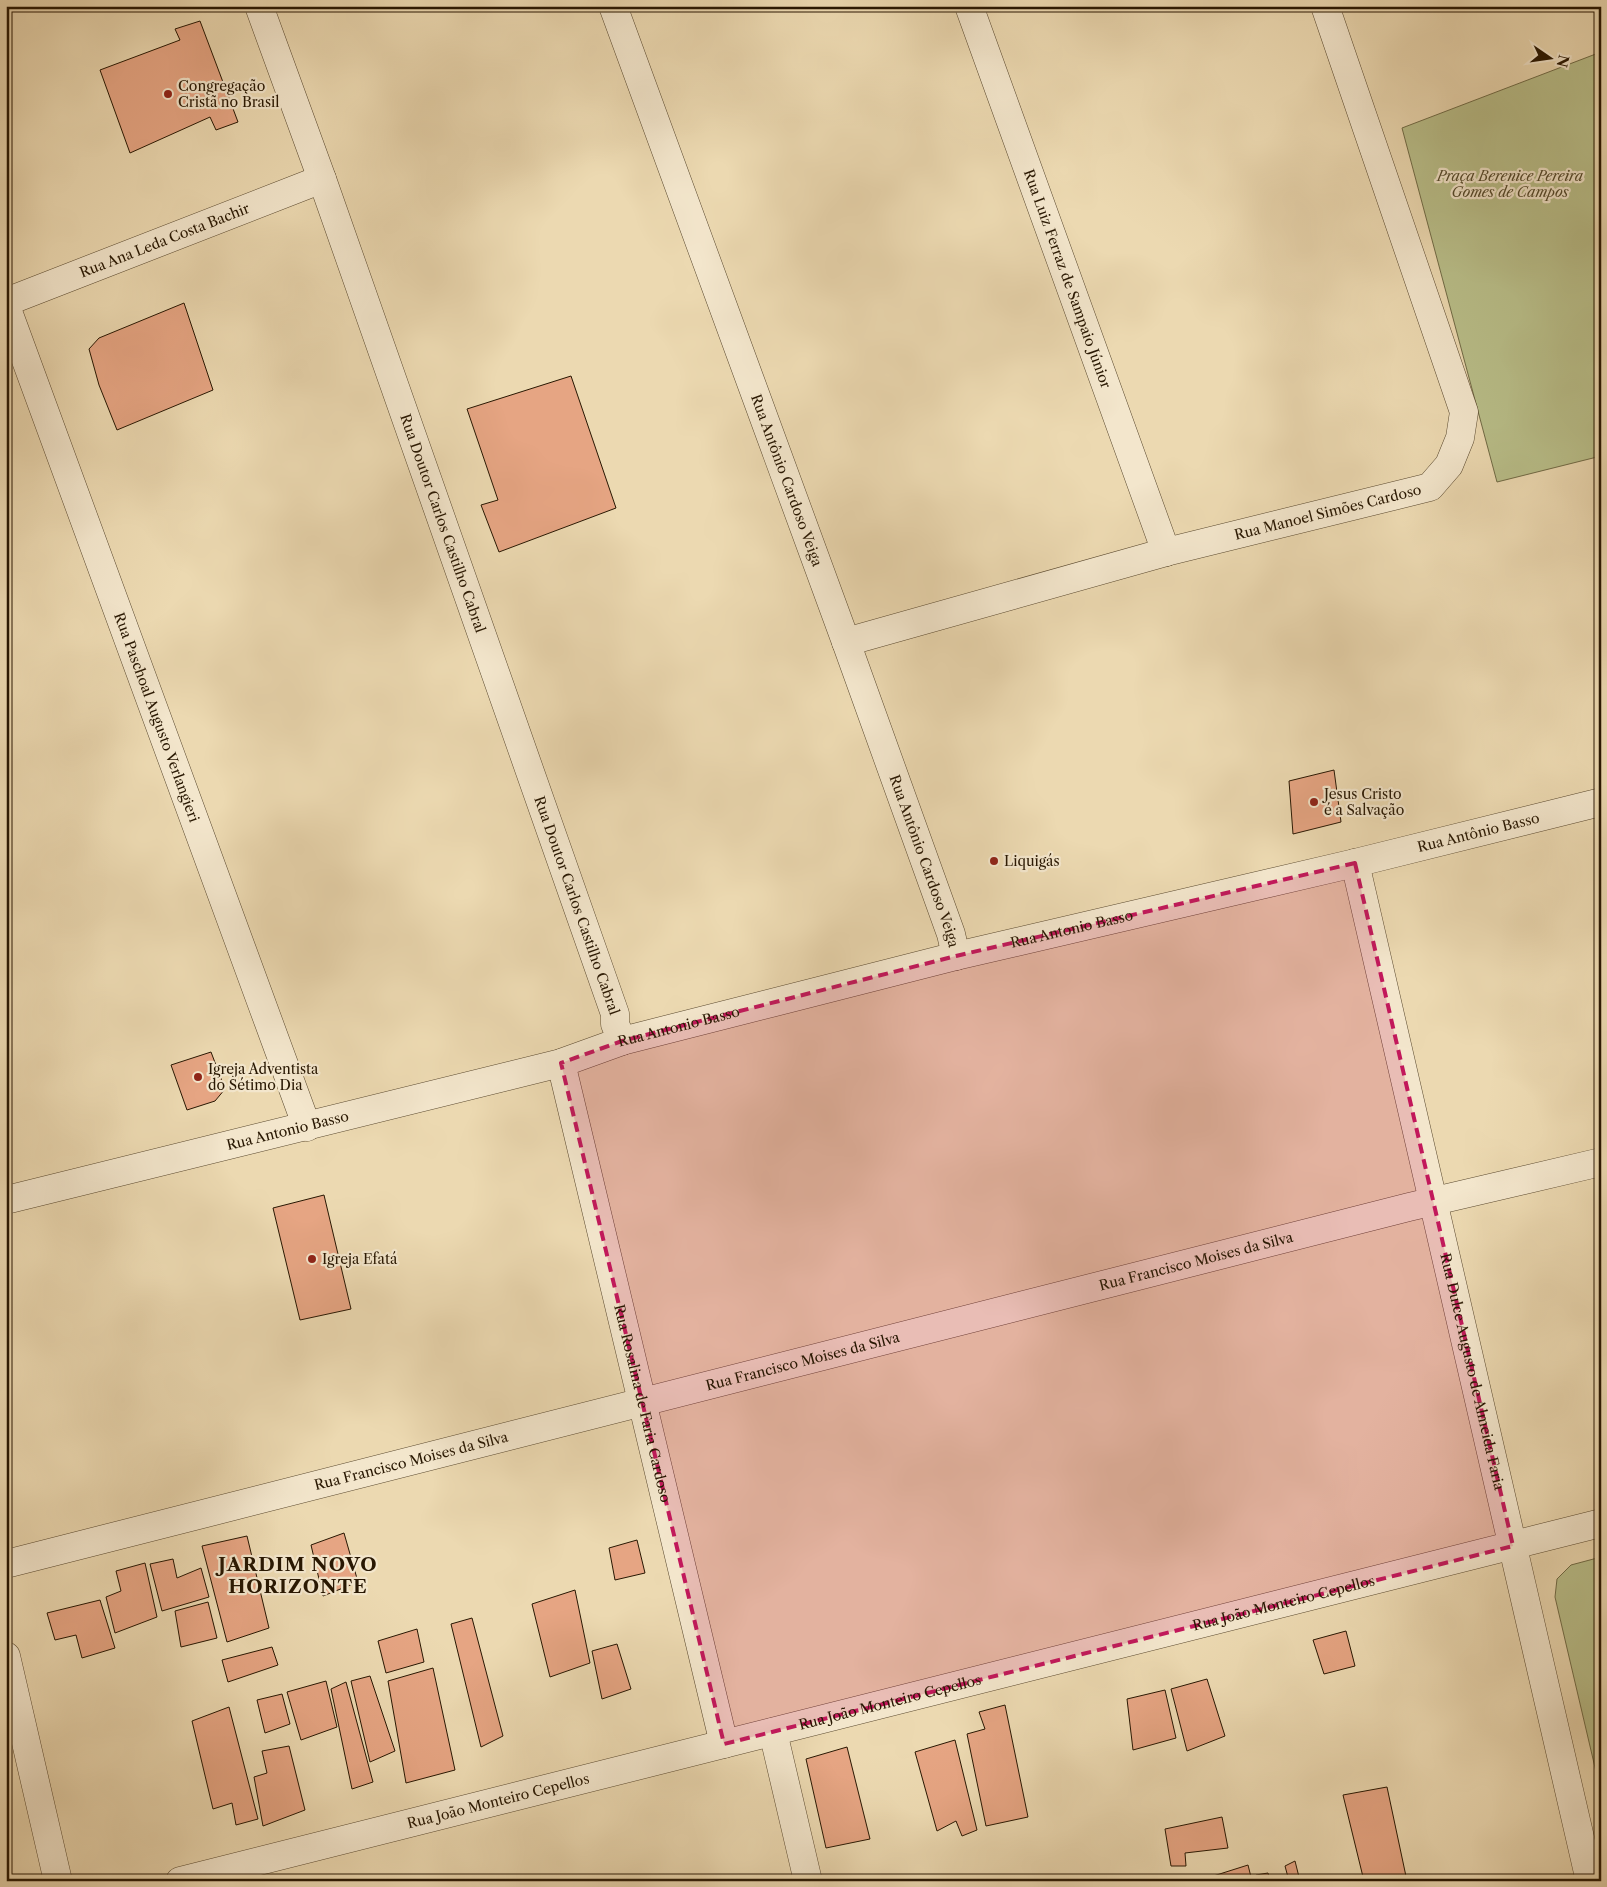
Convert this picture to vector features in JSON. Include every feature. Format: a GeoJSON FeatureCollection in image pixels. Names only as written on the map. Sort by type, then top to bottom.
{"type":"FeatureCollection","features":[{"type":"Feature","properties":{"kind":"street","name":"Rua Doutor Carlos Castilho Cabral"},"geometry":{"type":"LineString","coordinates":[[259,6],[612,1005],[615,1014],[615,1024],[622,1041]]}},
{"type":"Feature","properties":{"kind":"street","name":"Rua Antônio Cardoso Veiga"},"geometry":{"type":"LineString","coordinates":[[613,6],[846,642],[951,934],[956,956]]}},
{"type":"Feature","properties":{"kind":"street","name":"Rua Luiz Ferraz de Sampaio Júnior"},"geometry":{"type":"LineString","coordinates":[[969,6],[1166,552]]}},
{"type":"Feature","properties":{"kind":"street","name":"Rua Manoel Simões Cardoso"},"geometry":{"type":"LineString","coordinates":[[846,642],[1166,552],[1430,487],[1449,465],[1460,438],[1464,412],[1325,6]]}},
{"type":"Feature","properties":{"kind":"street","name":"Rua Ana Leda Costa Bachir"},"geometry":{"type":"LineString","coordinates":[[6,302],[322,180]]}},
{"type":"Feature","properties":{"kind":"street","name":"Rua Paschoal Augusto Verlangieri"},"geometry":{"type":"LineString","coordinates":[[6,306],[307,1127]]}},
{"type":"Feature","properties":{"kind":"street","name":"Rua Antônio Basso"},"geometry":{"type":"LineString","coordinates":[[1355,863],[1601,802]]}},
{"type":"Feature","properties":{"kind":"street","name":"Rua Antonio Basso"},"geometry":{"type":"LineString","coordinates":[[6,1200],[561,1063],[622,1041],[956,956],[1355,863]]}},
{"type":"Feature","properties":{"kind":"street","name":"Rua Dulce Augusto de Almeida Faria"},"geometry":{"type":"LineString","coordinates":[[1355,863],[1590,1881]]}},
{"type":"Feature","properties":{"kind":"street","name":"Rua Rosalina de Faria Cardoso"},"geometry":{"type":"LineString","coordinates":[[561,1063],[724,1744]]}},
{"type":"Feature","properties":{"kind":"street","name":"Rua Francisco Moises da Silva"},"geometry":{"type":"LineString","coordinates":[[6,1564],[1433,1202],[1601,1162]]}},
{"type":"Feature","properties":{"kind":"street","name":"Rua João Monteiro Cepellos"},"geometry":{"type":"LineString","coordinates":[[180,1881],[1601,1524]]}},
{"type":"Feature","properties":{"kind":"street"},"geometry":{"type":"LineString","coordinates":[[6,1656],[58,1881]]}},
{"type":"Feature","properties":{"kind":"street"},"geometry":{"type":"LineString","coordinates":[[773,1732],[808,1881]]}},
{"type":"Feature","properties":{"kind":"highlighted area"},"geometry":{"type":"Polygon","coordinates":[[[1355,863],[1513,1546],[724,1744],[561,1063],[622,1041],[956,956],[1355,863]]]}},
{"type":"Feature","properties":{"kind":"green space","name":"Praça Berenice Pereira Gomes de Campos"},"geometry":{"type":"Polygon","coordinates":[[[1601,52],[1601,456],[1497,482],[1402,128],[1601,52]]]}},
{"type":"Feature","properties":{"kind":"green space"},"geometry":{"type":"Polygon","coordinates":[[[1601,1557],[1601,1793],[1555,1597],[1557,1579],[1571,1565],[1601,1557]]]}},
{"type":"Feature","properties":{"kind":"building","name":"Congregação Cristã no Brasil"},"geometry":{"type":"Polygon","coordinates":[[[200,21],[238,122],[216,130],[210,117],[130,153],[100,70],[180,40],[175,29],[200,21]]]}},
{"type":"Feature","properties":{"kind":"building"},"geometry":{"type":"Polygon","coordinates":[[[184,303],[213,390],[117,430],[99,385],[89,349],[99,338],[184,303]]]}},
{"type":"Feature","properties":{"kind":"building"},"geometry":{"type":"Polygon","coordinates":[[[571,376],[616,508],[499,552],[481,505],[498,500],[467,409],[571,376]]]}},
{"type":"Feature","properties":{"kind":"building"},"geometry":{"type":"Polygon","coordinates":[[[1334,770],[1341,822],[1293,834],[1289,781],[1334,770]]]}},
{"type":"Feature","properties":{"kind":"building","name":"Igreja Adventista do Sétimo Dia"},"geometry":{"type":"Polygon","coordinates":[[[211,1052],[225,1089],[215,1101],[187,1110],[171,1065],[211,1052]]]}},
{"type":"Feature","properties":{"kind":"building","name":"Igreja Efatá"},"geometry":{"type":"Polygon","coordinates":[[[324,1195],[351,1309],[300,1320],[273,1208],[324,1195]]]}},
{"type":"Feature","properties":{"kind":"building"},"geometry":{"type":"Polygon","coordinates":[[[344,1533],[358,1582],[323,1596],[311,1545],[344,1533]]]}},
{"type":"Feature","properties":{"kind":"building"},"geometry":{"type":"Polygon","coordinates":[[[247,1536],[269,1628],[227,1642],[202,1546],[247,1536]]]}},
{"type":"Feature","properties":{"kind":"building"},"geometry":{"type":"Polygon","coordinates":[[[637,1540],[645,1573],[615,1580],[609,1548],[637,1540]]]}},
{"type":"Feature","properties":{"kind":"building"},"geometry":{"type":"Polygon","coordinates":[[[173,1559],[177,1578],[201,1568],[209,1597],[162,1611],[150,1564],[173,1559]]]}},
{"type":"Feature","properties":{"kind":"building"},"geometry":{"type":"Polygon","coordinates":[[[145,1563],[157,1617],[115,1633],[106,1597],[121,1591],[116,1571],[145,1563]]]}},
{"type":"Feature","properties":{"kind":"building"},"geometry":{"type":"Polygon","coordinates":[[[575,1590],[590,1663],[550,1677],[532,1604],[575,1590]]]}},
{"type":"Feature","properties":{"kind":"building"},"geometry":{"type":"Polygon","coordinates":[[[100,1600],[115,1648],[82,1658],[76,1635],[55,1640],[47,1613],[100,1600]]]}},
{"type":"Feature","properties":{"kind":"building"},"geometry":{"type":"Polygon","coordinates":[[[208,1602],[217,1638],[181,1647],[175,1611],[208,1602]]]}},
{"type":"Feature","properties":{"kind":"building"},"geometry":{"type":"Polygon","coordinates":[[[472,1618],[503,1736],[481,1747],[451,1624],[472,1618]]]}},
{"type":"Feature","properties":{"kind":"building"},"geometry":{"type":"Polygon","coordinates":[[[417,1629],[424,1662],[386,1673],[378,1641],[417,1629]]]}},
{"type":"Feature","properties":{"kind":"building"},"geometry":{"type":"Polygon","coordinates":[[[1346,1631],[1355,1666],[1324,1674],[1313,1640],[1346,1631]]]}},
{"type":"Feature","properties":{"kind":"building"},"geometry":{"type":"Polygon","coordinates":[[[617,1644],[631,1689],[602,1699],[592,1651],[617,1644]]]}},
{"type":"Feature","properties":{"kind":"building"},"geometry":{"type":"Polygon","coordinates":[[[272,1647],[278,1665],[228,1682],[222,1660],[272,1647]]]}},
{"type":"Feature","properties":{"kind":"building"},"geometry":{"type":"Polygon","coordinates":[[[433,1668],[455,1770],[406,1783],[388,1681],[433,1668]]]}},
{"type":"Feature","properties":{"kind":"building"},"geometry":{"type":"Polygon","coordinates":[[[370,1676],[395,1751],[370,1762],[351,1681],[370,1676]]]}},
{"type":"Feature","properties":{"kind":"building"},"geometry":{"type":"Polygon","coordinates":[[[1207,1679],[1225,1736],[1187,1751],[1171,1689],[1207,1679]]]}},
{"type":"Feature","properties":{"kind":"building"},"geometry":{"type":"Polygon","coordinates":[[[326,1681],[337,1727],[301,1740],[287,1692],[326,1681]]]}},
{"type":"Feature","properties":{"kind":"building"},"geometry":{"type":"Polygon","coordinates":[[[346,1682],[373,1782],[352,1789],[331,1689],[346,1682]]]}},
{"type":"Feature","properties":{"kind":"building"},"geometry":{"type":"Polygon","coordinates":[[[1165,1690],[1176,1738],[1133,1750],[1127,1699],[1165,1690]]]}},
{"type":"Feature","properties":{"kind":"building"},"geometry":{"type":"Polygon","coordinates":[[[282,1694],[290,1724],[265,1733],[257,1700],[282,1694]]]}},
{"type":"Feature","properties":{"kind":"building"},"geometry":{"type":"Polygon","coordinates":[[[1005,1705],[1028,1817],[986,1826],[967,1734],[985,1729],[979,1712],[1005,1705]]]}},
{"type":"Feature","properties":{"kind":"building"},"geometry":{"type":"Polygon","coordinates":[[[229,1707],[258,1819],[236,1825],[232,1803],[213,1809],[192,1721],[229,1707]]]}},
{"type":"Feature","properties":{"kind":"building"},"geometry":{"type":"Polygon","coordinates":[[[955,1740],[977,1830],[962,1836],[956,1821],[937,1831],[915,1752],[955,1740]]]}},
{"type":"Feature","properties":{"kind":"building"},"geometry":{"type":"Polygon","coordinates":[[[289,1746],[305,1810],[263,1826],[254,1777],[267,1773],[262,1751],[289,1746]]]}},
{"type":"Feature","properties":{"kind":"building"},"geometry":{"type":"Polygon","coordinates":[[[847,1747],[870,1839],[826,1848],[806,1759],[847,1747]]]}},
{"type":"Feature","properties":{"kind":"building"},"geometry":{"type":"Polygon","coordinates":[[[1387,1787],[1407,1881],[1364,1881],[1343,1795],[1387,1787]]]}},
{"type":"Feature","properties":{"kind":"building"},"geometry":{"type":"Polygon","coordinates":[[[1222,1817],[1228,1848],[1185,1853],[1186,1866],[1171,1866],[1165,1829],[1222,1817]]]}},
{"type":"Feature","properties":{"kind":"building"},"geometry":{"type":"Polygon","coordinates":[[[1295,1861],[1300,1881],[1289,1881],[1285,1866],[1295,1861]]]}},
{"type":"Feature","properties":{"kind":"building"},"geometry":{"type":"Polygon","coordinates":[[[1248,1865],[1252,1881],[1207,1881],[1207,1878],[1248,1865]]]}},
{"type":"Feature","properties":{"kind":"building"},"geometry":{"type":"Polygon","coordinates":[[[1268,1873],[1270,1881],[1258,1881],[1256,1875],[1268,1873]]]}},
{"type":"Feature","properties":{"kind":"place","name":"Congregação Cristã no Brasil"},"geometry":{"type":"Point","coordinates":[168,94]}},
{"type":"Feature","properties":{"kind":"place","name":"Jesus Cristo é a Salvação"},"geometry":{"type":"Point","coordinates":[1314,802]}},
{"type":"Feature","properties":{"kind":"place","name":"Liquigás"},"geometry":{"type":"Point","coordinates":[994,861]}},
{"type":"Feature","properties":{"kind":"place","name":"Igreja Adventista do Sétimo Dia"},"geometry":{"type":"Point","coordinates":[198,1077]}},
{"type":"Feature","properties":{"kind":"place","name":"Igreja Efatá"},"geometry":{"type":"Point","coordinates":[312,1259]}},
{"type":"Feature","properties":{"kind":"district","name":"JARDIM NOVO HORIZONTE"},"geometry":{"type":"Point","coordinates":[298,1575]}}]}
